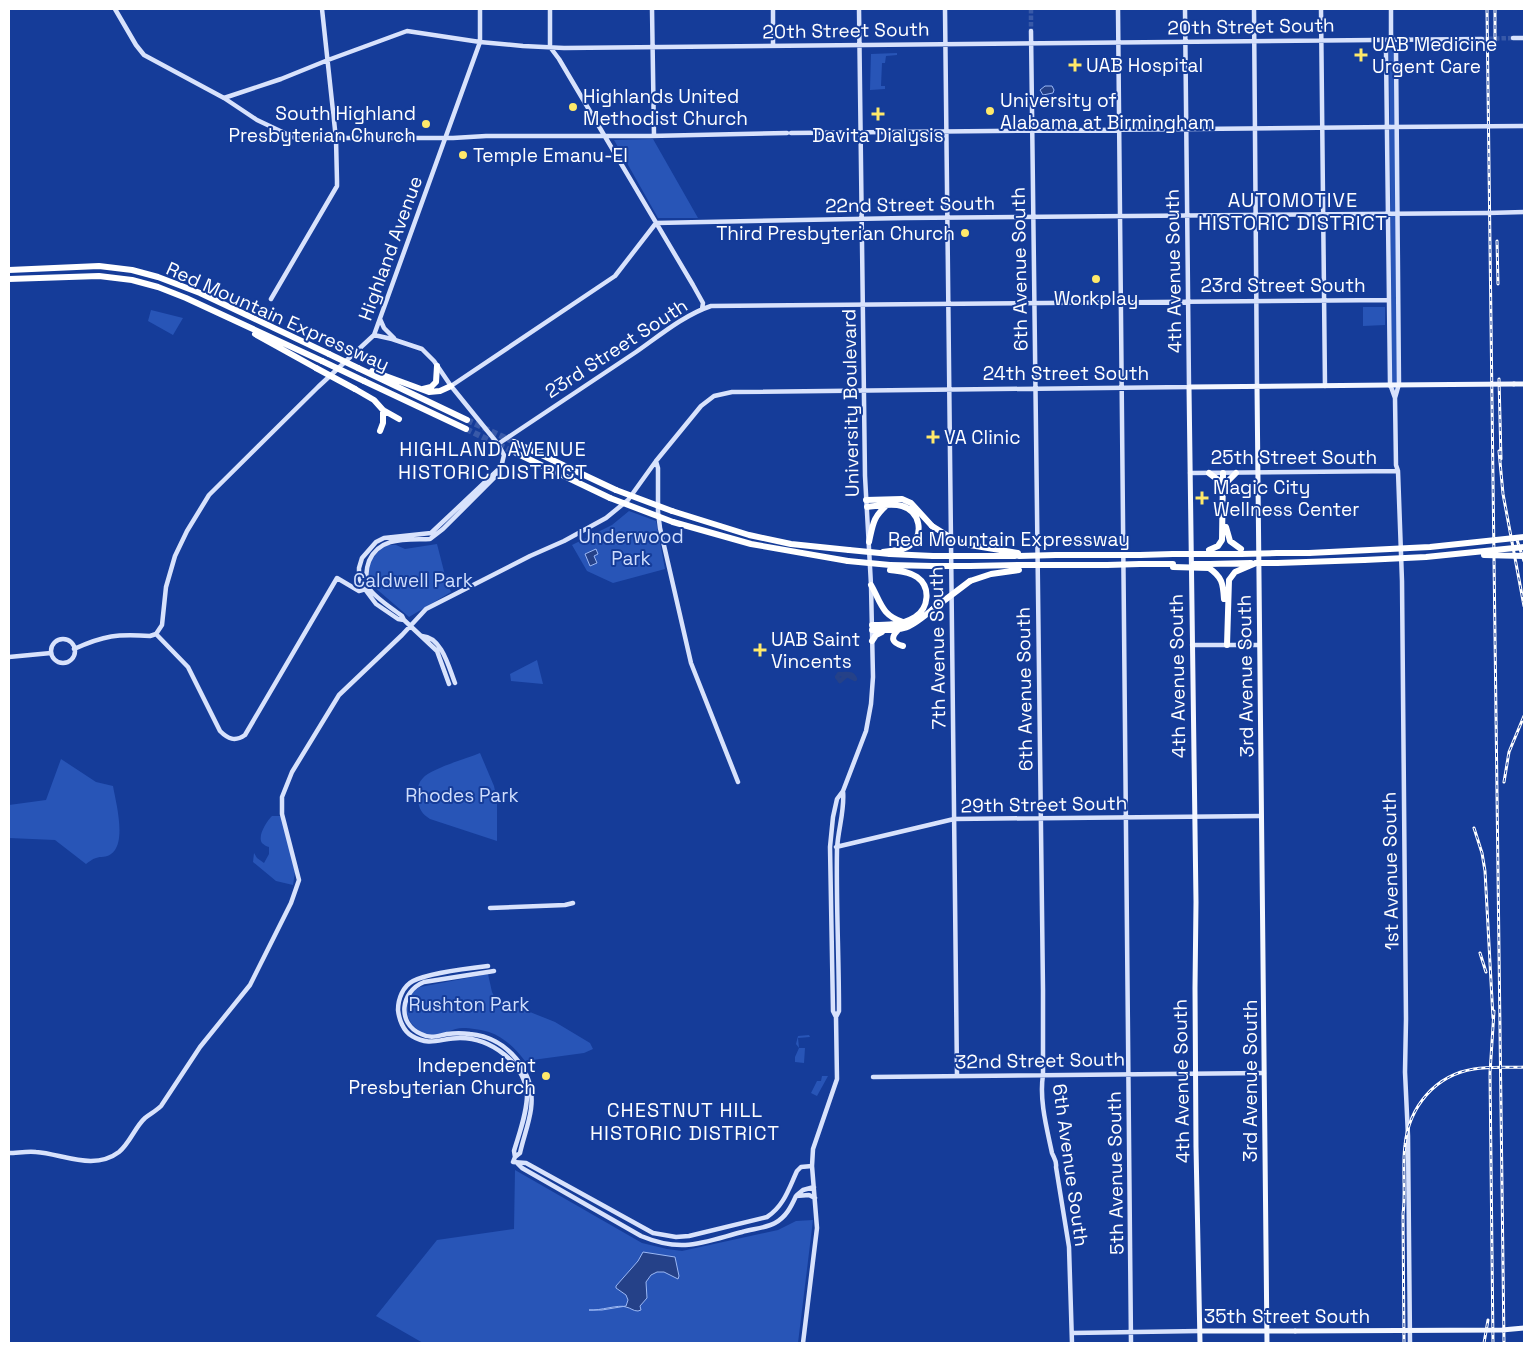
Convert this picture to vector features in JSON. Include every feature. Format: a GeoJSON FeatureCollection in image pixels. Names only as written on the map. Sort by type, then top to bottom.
{"type":"FeatureCollection","features":[{"type":"Feature","properties":{"kind":"highway","name":"Red Mountain Expressway"},"geometry":{"type":"LineString","coordinates":[[9,270],[99,266],[132,270],[158,277],[200,293],[468,420]]}},
{"type":"Feature","properties":{"kind":"highway","name":"Red Mountain Expressway"},"geometry":{"type":"LineString","coordinates":[[9,279],[98,276],[132,280],[167,290],[466,429]]}},
{"type":"Feature","properties":{"kind":"highway"},"geometry":{"type":"LineString","coordinates":[[228,317],[374,400],[383,410],[399,419]]}},
{"type":"Feature","properties":{"kind":"highway"},"geometry":{"type":"LineString","coordinates":[[422,389],[431,387],[436,382],[437,366]]}},
{"type":"Feature","properties":{"kind":"highway"},"geometry":{"type":"LineString","coordinates":[[372,373],[429,392],[440,391],[451,386]]}},
{"type":"Feature","properties":{"kind":"highway"},"geometry":{"type":"LineString","coordinates":[[380,431],[383,423],[383,410]]}},
{"type":"Feature","properties":{"kind":"highway","name":"Red Mountain Expressway"},"geometry":{"type":"LineString","coordinates":[[514,442],[616,490],[672,511],[749,535],[782,542],[876,553],[890,552],[933,556],[1068,553],[1074,555],[1140,555],[1297,550],[1306,553],[1430,547],[1524,537]]}},
{"type":"Feature","properties":{"kind":"highway"},"geometry":{"type":"LineString","coordinates":[[516,453],[610,498],[673,522],[751,544],[831,559],[834,562],[870,567],[890,567],[915,576],[922,583],[926,591],[926,600],[922,611],[913,618],[903,622],[872,628]]}},
{"type":"Feature","properties":{"kind":"highway"},"geometry":{"type":"LineString","coordinates":[[1209,473],[1224,483]]}},
{"type":"Feature","properties":{"kind":"highway"},"geometry":{"type":"LineString","coordinates":[[1209,552],[1218,546],[1222,540],[1225,473]]}},
{"type":"Feature","properties":{"kind":"highway"},"geometry":{"type":"LineString","coordinates":[[1224,483],[1236,473]]}},
{"type":"Feature","properties":{"kind":"highway"},"geometry":{"type":"LineString","coordinates":[[1224,483],[1227,535],[1230,541],[1241,551]]}},
{"type":"Feature","properties":{"kind":"highway"},"geometry":{"type":"LineString","coordinates":[[867,503],[902,500],[911,503],[932,526],[953,540],[1019,554]]}},
{"type":"Feature","properties":{"kind":"highway"},"geometry":{"type":"LineString","coordinates":[[867,503],[898,505],[908,508],[915,515],[918,526],[915,539],[909,546],[890,552]]}},
{"type":"Feature","properties":{"kind":"highway"},"geometry":{"type":"LineString","coordinates":[[869,542],[876,515],[887,505]]}},
{"type":"Feature","properties":{"kind":"highway"},"geometry":{"type":"LineString","coordinates":[[1209,566],[1426,557],[1524,547]]}},
{"type":"Feature","properties":{"kind":"highway"},"geometry":{"type":"LineString","coordinates":[[1458,554],[1524,556]]}},
{"type":"Feature","properties":{"kind":"highway","name":"Red Mountain Expressway"},"geometry":{"type":"LineString","coordinates":[[849,563],[890,567],[970,566],[1019,568],[1044,565],[1140,564],[1209,566]]}},
{"type":"Feature","properties":{"kind":"highway"},"geometry":{"type":"LineString","coordinates":[[1209,566],[1219,575],[1222,585],[1224,632],[1227,645]]}},
{"type":"Feature","properties":{"kind":"highway"},"geometry":{"type":"LineString","coordinates":[[1227,645],[1228,586],[1232,576],[1241,566]]}},
{"type":"Feature","properties":{"kind":"highway"},"geometry":{"type":"LineString","coordinates":[[872,628],[898,630],[912,626],[970,581],[1019,568]]}},
{"type":"Feature","properties":{"kind":"highway"},"geometry":{"type":"LineString","coordinates":[[871,584],[886,613],[892,618],[903,622]]}},
{"type":"Feature","properties":{"kind":"highway"},"geometry":{"type":"LineString","coordinates":[[872,641],[876,635],[884,630]]}},
{"type":"Feature","properties":{"kind":"highway"},"geometry":{"type":"LineString","coordinates":[[898,630],[893,636],[893,640],[896,644],[903,646]]}},
{"type":"Feature","properties":{"kind":"main road","name":"24th Street South"},"geometry":{"type":"LineString","coordinates":[[1189,387],[1524,384]]}},
{"type":"Feature","properties":{"kind":"main road","name":"3rd Avenue South"},"geometry":{"type":"LineString","coordinates":[[1257,386],[1267,1343]]}},
{"type":"Feature","properties":{"kind":"main road","name":"4th Avenue South"},"geometry":{"type":"LineString","coordinates":[[1189,387],[1200,1343]]}},
{"type":"Feature","properties":{"kind":"main road","name":"35th Street South"},"geometry":{"type":"LineString","coordinates":[[1200,1331],[1502,1330],[1524,1328]]}},
{"type":"Feature","properties":{"kind":"street"},"geometry":{"type":"LineString","coordinates":[[115,9],[144,55],[224,98],[257,120],[295,138],[654,136],[1524,126]]}},
{"type":"Feature","properties":{"kind":"street"},"geometry":{"type":"LineString","coordinates":[[271,299],[336,186],[336,139],[322,9]]}},
{"type":"Feature","properties":{"kind":"street"},"geometry":{"type":"LineString","coordinates":[[480,9],[480,42]]}},
{"type":"Feature","properties":{"kind":"street"},"geometry":{"type":"LineString","coordinates":[[550,9],[550,47],[559,59],[703,303],[702,310]]}},
{"type":"Feature","properties":{"kind":"street"},"geometry":{"type":"LineString","coordinates":[[652,9],[654,136]]}},
{"type":"Feature","properties":{"kind":"street"},"geometry":{"type":"LineString","coordinates":[[773,9],[773,46]]}},
{"type":"Feature","properties":{"kind":"street","name":"University Boulevard"},"geometry":{"type":"LineString","coordinates":[[843,791],[866,731],[873,677],[862,304],[859,9]]}},
{"type":"Feature","properties":{"kind":"street","name":"7th Avenue South"},"geometry":{"type":"LineString","coordinates":[[945,9],[958,1076]]}},
{"type":"Feature","properties":{"kind":"street","name":"5th Avenue South"},"geometry":{"type":"LineString","coordinates":[[1118,9],[1131,1343]]}},
{"type":"Feature","properties":{"kind":"street","name":"4th Avenue South"},"geometry":{"type":"LineString","coordinates":[[1185,9],[1189,387]]}},
{"type":"Feature","properties":{"kind":"street","name":"3rd Avenue South"},"geometry":{"type":"LineString","coordinates":[[1254,9],[1257,386]]}},
{"type":"Feature","properties":{"kind":"street"},"geometry":{"type":"LineString","coordinates":[[1320,9],[1325,386]]}},
{"type":"Feature","properties":{"kind":"street","name":"1st Avenue South"},"geometry":{"type":"LineString","coordinates":[[1391,9],[1391,40],[1386,51],[1390,384],[1395,398]]}},
{"type":"Feature","properties":{"kind":"street","name":"20th Street South"},"geometry":{"type":"LineString","coordinates":[[224,98],[281,79],[407,31],[480,42],[564,48],[1482,38]]}},
{"type":"Feature","properties":{"kind":"street","name":"6th Avenue South"},"geometry":{"type":"LineString","coordinates":[[1032,31],[1041,818],[1042,1084],[1043,1104],[1053,1155],[1057,1163],[1056,1167],[1069,1247],[1072,1343]]}},
{"type":"Feature","properties":{"kind":"street"},"geometry":{"type":"LineString","coordinates":[[1512,38],[1524,38]]}},
{"type":"Feature","properties":{"kind":"street","name":"1st Avenue South"},"geometry":{"type":"LineString","coordinates":[[1391,40],[1396,51],[1399,384],[1395,398],[1402,599],[1405,1072],[1408,1136],[1410,1343]]}},
{"type":"Feature","properties":{"kind":"street","name":"Highland Avenue"},"geometry":{"type":"LineString","coordinates":[[480,42],[374,335],[422,349],[498,444]]}},
{"type":"Feature","properties":{"kind":"street"},"geometry":{"type":"LineString","coordinates":[[1388,200],[1393,204],[1398,201]]}},
{"type":"Feature","properties":{"kind":"street","name":"22nd Street South"},"geometry":{"type":"LineString","coordinates":[[656,223],[1524,212]]}},
{"type":"Feature","properties":{"kind":"street"},"geometry":{"type":"LineString","coordinates":[[451,386],[615,276],[656,223]]}},
{"type":"Feature","properties":{"kind":"street","name":"23rd Street South"},"geometry":{"type":"LineString","coordinates":[[498,444],[600,374],[711,306],[1389,300]]}},
{"type":"Feature","properties":{"kind":"street"},"geometry":{"type":"LineString","coordinates":[[380,318],[387,333],[397,341]]}},
{"type":"Feature","properties":{"kind":"street"},"geometry":{"type":"LineString","coordinates":[[74,649],[96,639],[111,636],[150,636],[156,634],[162,625],[166,587],[175,556],[187,531],[209,495],[318,387],[374,335]]}},
{"type":"Feature","properties":{"kind":"street","name":"24th Street South"},"geometry":{"type":"LineString","coordinates":[[656,461],[701,406],[714,396],[732,392],[1189,387]]}},
{"type":"Feature","properties":{"kind":"street"},"geometry":{"type":"LineString","coordinates":[[367,588],[366,572],[368,564],[372,554],[382,545],[392,541],[430,539],[500,472],[504,455],[498,444]]}},
{"type":"Feature","properties":{"kind":"street"},"geometry":{"type":"LineString","coordinates":[[9,1153],[35,1152],[89,1162],[106,1159],[119,1152],[130,1140],[144,1118],[161,1106],[200,1046],[250,985],[291,903],[299,880],[282,814],[282,798],[287,784],[339,695],[426,609],[530,556],[564,541],[606,518],[628,500],[656,461]]}},
{"type":"Feature","properties":{"kind":"street"},"geometry":{"type":"LineString","coordinates":[[656,461],[658,468],[658,512],[660,526],[691,663],[738,782]]}},
{"type":"Feature","properties":{"kind":"street"},"geometry":{"type":"LineString","coordinates":[[452,684],[437,651],[404,620],[398,620],[376,604],[359,578],[359,568],[362,558],[376,542],[384,538],[431,533],[501,467]]}},
{"type":"Feature","properties":{"kind":"street","name":"25th Street South"},"geometry":{"type":"LineString","coordinates":[[1190,473],[1398,471]]}},
{"type":"Feature","properties":{"kind":"street"},"geometry":{"type":"LineString","coordinates":[[156,634],[188,667],[213,719],[224,736],[235,740],[245,735],[337,578],[359,591],[367,588]]}},
{"type":"Feature","properties":{"kind":"street"},"geometry":{"type":"LineString","coordinates":[[59,640],[67,640],[74,649],[74,656],[71,660],[64,662],[56,660],[51,653],[53,645],[59,640]]}},
{"type":"Feature","properties":{"kind":"street"},"geometry":{"type":"LineString","coordinates":[[1192,645],[1259,645]]}},
{"type":"Feature","properties":{"kind":"street"},"geometry":{"type":"LineString","coordinates":[[9,657],[51,653]]}},
{"type":"Feature","properties":{"kind":"street"},"geometry":{"type":"LineString","coordinates":[[836,1017],[833,1011],[830,847],[833,816],[838,799],[843,791]]}},
{"type":"Feature","properties":{"kind":"street"},"geometry":{"type":"LineString","coordinates":[[803,1343],[817,1228],[812,1166],[813,1149],[837,1080],[836,1017],[839,1010],[837,848],[840,817],[844,801],[843,791]]}},
{"type":"Feature","properties":{"kind":"street","name":"29th Street South"},"geometry":{"type":"LineString","coordinates":[[830,847],[837,848],[954,819],[1261,816]]}},
{"type":"Feature","properties":{"kind":"street"},"geometry":{"type":"LineString","coordinates":[[490,908],[565,905],[573,903]]}},
{"type":"Feature","properties":{"kind":"street"},"geometry":{"type":"LineString","coordinates":[[488,966],[412,981],[401,995],[398,1003],[398,1012],[405,1031],[412,1036],[432,1043],[460,1038],[475,1041],[497,1050],[516,1066],[524,1083],[526,1095],[526,1108],[514,1151],[516,1157]]}},
{"type":"Feature","properties":{"kind":"street"},"geometry":{"type":"LineString","coordinates":[[494,971],[424,982],[415,986],[406,999],[404,1009],[406,1020],[415,1032],[432,1038],[461,1033],[483,1036],[503,1047],[522,1064],[531,1090],[531,1109],[520,1153],[513,1162],[641,1236],[672,1246],[692,1245],[775,1223],[788,1212],[796,1196],[803,1190],[814,1187]]}},
{"type":"Feature","properties":{"kind":"street","name":"32nd Street South"},"geometry":{"type":"LineString","coordinates":[[873,1077],[1264,1073]]}},
{"type":"Feature","properties":{"kind":"street"},"geometry":{"type":"LineString","coordinates":[[518,1164],[526,1163],[653,1234],[676,1237],[689,1236],[767,1217],[776,1212],[782,1205],[797,1171],[801,1167],[812,1166]]}},
{"type":"Feature","properties":{"kind":"street"},"geometry":{"type":"LineString","coordinates":[[796,1196],[809,1195],[815,1198]]}},
{"type":"Feature","properties":{"kind":"street","name":"35th Street South"},"geometry":{"type":"LineString","coordinates":[[1072,1334],[1200,1331]]}},
{"type":"Feature","properties":{"kind":"green space"},"geometry":{"type":"Polygon","coordinates":[[[1391,47],[1394,51],[1398,384],[1395,392],[1392,384],[1389,51],[1391,47]]]}},
{"type":"Feature","properties":{"kind":"green space"},"geometry":{"type":"Polygon","coordinates":[[[897,53],[897,55],[886,56],[885,63],[882,63],[881,86],[885,86],[885,89],[870,90],[871,54],[897,53]]]}},
{"type":"Feature","properties":{"kind":"green space"},"geometry":{"type":"Polygon","coordinates":[[[653,139],[698,218],[658,218],[614,140],[653,139]]]}},
{"type":"Feature","properties":{"kind":"green space"},"geometry":{"type":"Polygon","coordinates":[[[1363,307],[1385,307],[1385,325],[1363,326],[1363,307]]]}},
{"type":"Feature","properties":{"kind":"green space"},"geometry":{"type":"Polygon","coordinates":[[[151,310],[183,318],[173,335],[148,321],[151,310]]]}},
{"type":"Feature","properties":{"kind":"green space","name":"Underwood Park"},"geometry":{"type":"Polygon","coordinates":[[[629,511],[656,521],[665,569],[613,583],[587,571],[572,545],[612,525],[629,511]]]}},
{"type":"Feature","properties":{"kind":"green space","name":"Caldwell Park"},"geometry":{"type":"Polygon","coordinates":[[[437,544],[451,592],[409,617],[373,586],[368,574],[370,563],[382,548],[388,545],[396,545],[405,549],[437,544]]]}},
{"type":"Feature","properties":{"kind":"green space"},"geometry":{"type":"Polygon","coordinates":[[[537,660],[543,684],[511,681],[510,674],[537,660]]]}},
{"type":"Feature","properties":{"kind":"green space","name":"Rhodes Park"},"geometry":{"type":"Polygon","coordinates":[[[480,753],[494,786],[497,800],[497,841],[430,819],[420,809],[418,803],[419,785],[421,780],[427,775],[441,767],[480,753]]]}},
{"type":"Feature","properties":{"kind":"green space"},"geometry":{"type":"Polygon","coordinates":[[[61,759],[96,782],[113,786],[119,822],[116,849],[107,856],[95,858],[86,864],[55,840],[9,838],[9,805],[46,800],[61,759]]]}},
{"type":"Feature","properties":{"kind":"green space"},"geometry":{"type":"Polygon","coordinates":[[[272,816],[282,816],[295,872],[293,885],[276,881],[253,862],[254,853],[264,863],[269,854],[269,847],[262,843],[261,837],[265,825],[272,816]]]}},
{"type":"Feature","properties":{"kind":"green space","name":"Rushton Park"},"geometry":{"type":"Polygon","coordinates":[[[488,974],[495,998],[555,1022],[590,1043],[593,1049],[584,1053],[525,1061],[509,1044],[489,1032],[463,1028],[433,1035],[422,1032],[413,1025],[407,1010],[408,998],[415,990],[420,987],[488,974]]]}},
{"type":"Feature","properties":{"kind":"green space"},"geometry":{"type":"Polygon","coordinates":[[[809,1035],[810,1037],[798,1038],[799,1048],[796,1044],[798,1036],[809,1035]]]}},
{"type":"Feature","properties":{"kind":"green space"},"geometry":{"type":"Polygon","coordinates":[[[799,1048],[805,1048],[804,1063],[795,1062],[799,1048]]]}},
{"type":"Feature","properties":{"kind":"green space"},"geometry":{"type":"Polygon","coordinates":[[[822,1076],[828,1076],[817,1096],[811,1093],[817,1081],[821,1081],[822,1076]]]}},
{"type":"Feature","properties":{"kind":"green space"},"geometry":{"type":"Polygon","coordinates":[[[515,1170],[642,1243],[667,1249],[682,1251],[778,1230],[796,1221],[813,1220],[798,1343],[423,1343],[376,1316],[437,1240],[514,1229],[515,1170]]]}},
{"type":"Feature","properties":{"kind":"shaded area"},"geometry":{"type":"Polygon","coordinates":[[[1045,86],[1052,86],[1053,93],[1043,95],[1040,90],[1045,86]]]}},
{"type":"Feature","properties":{"kind":"shaded area"},"geometry":{"type":"Polygon","coordinates":[[[596,549],[598,554],[594,556],[597,563],[590,566],[585,554],[596,549]]]}},
{"type":"Feature","properties":{"kind":"shaded area"},"geometry":{"type":"Polygon","coordinates":[[[643,1252],[675,1257],[678,1279],[664,1272],[657,1272],[651,1275],[646,1282],[647,1298],[640,1306],[641,1310],[636,1311],[623,1306],[626,1306],[628,1300],[626,1295],[616,1286],[638,1261],[643,1252]]]}},
{"type":"Feature","properties":{"kind":"shaded area"},"geometry":{"type":"Polygon","coordinates":[[[623,1306],[602,1310],[594,1310],[614,1307],[623,1306]]]}},
{"type":"Feature","properties":{"kind":"waterway"},"geometry":{"type":"LineString","coordinates":[[839,674],[848,674],[852,675],[855,679],[847,675],[840,681],[837,677],[839,674]]}},
{"type":"Feature","properties":{"kind":"tunnel"},"geometry":{"type":"LineString","coordinates":[[1031,9],[1031,31]]}},
{"type":"Feature","properties":{"kind":"tunnel"},"geometry":{"type":"LineString","coordinates":[[1482,39],[1513,38]]}},
{"type":"Feature","properties":{"kind":"tunnel"},"geometry":{"type":"LineString","coordinates":[[467,420],[514,442]]}},
{"type":"Feature","properties":{"kind":"tunnel"},"geometry":{"type":"LineString","coordinates":[[466,429],[516,453]]}},
{"type":"Feature","properties":{"kind":"railway"},"geometry":{"type":"LineString","coordinates":[[1487,9],[1504,1343]]}},
{"type":"Feature","properties":{"kind":"railway"},"geometry":{"type":"LineString","coordinates":[[1495,9],[1495,46]]}},
{"type":"Feature","properties":{"kind":"railway"},"geometry":{"type":"LineString","coordinates":[[1497,241],[1498,284]]}},
{"type":"Feature","properties":{"kind":"railway"},"geometry":{"type":"LineString","coordinates":[[1499,379],[1501,459]]}},
{"type":"Feature","properties":{"kind":"railway"},"geometry":{"type":"LineString","coordinates":[[1499,451],[1503,494],[1524,606]]}},
{"type":"Feature","properties":{"kind":"railway"},"geometry":{"type":"LineString","coordinates":[[1516,537],[1524,561]]}},
{"type":"Feature","properties":{"kind":"railway"},"geometry":{"type":"LineString","coordinates":[[1504,782],[1509,752],[1524,716]]}},
{"type":"Feature","properties":{"kind":"railway"},"geometry":{"type":"LineString","coordinates":[[1474,828],[1482,853],[1485,871],[1493,1018]]}},
{"type":"Feature","properties":{"kind":"railway"},"geometry":{"type":"LineString","coordinates":[[1480,953],[1486,972]]}},
{"type":"Feature","properties":{"kind":"railway"},"geometry":{"type":"LineString","coordinates":[[1493,1343],[1490,1073],[1494,1011]]}},
{"type":"Feature","properties":{"kind":"railway"},"geometry":{"type":"LineString","coordinates":[[1404,1343],[1404,1162],[1405,1145],[1412,1118],[1426,1095],[1447,1078],[1460,1072],[1474,1069],[1524,1067]]}},
{"type":"Feature","properties":{"kind":"railway"},"geometry":{"type":"LineString","coordinates":[[1484,1343],[1488,1320]]}},
{"type":"Feature","properties":{"kind":"place","name":"UAB Medicine Urgent Care"},"geometry":{"type":"Point","coordinates":[1361,55]}},
{"type":"Feature","properties":{"kind":"place","name":"UAB Hospital"},"geometry":{"type":"Point","coordinates":[1075,65]}},
{"type":"Feature","properties":{"kind":"place","name":"Highlands United Methodist Church"},"geometry":{"type":"Point","coordinates":[573,107]}},
{"type":"Feature","properties":{"kind":"place","name":"University of Alabama at Birmingham"},"geometry":{"type":"Point","coordinates":[990,111]}},
{"type":"Feature","properties":{"kind":"place","name":"Davita Dialysis"},"geometry":{"type":"Point","coordinates":[878,114]}},
{"type":"Feature","properties":{"kind":"place","name":"South Highland Presbyterian Church"},"geometry":{"type":"Point","coordinates":[426,124]}},
{"type":"Feature","properties":{"kind":"place","name":"Temple Emanu-El"},"geometry":{"type":"Point","coordinates":[463,155]}},
{"type":"Feature","properties":{"kind":"place","name":"Third Presbyterian Church"},"geometry":{"type":"Point","coordinates":[965,233]}},
{"type":"Feature","properties":{"kind":"place","name":"Workplay"},"geometry":{"type":"Point","coordinates":[1096,279]}},
{"type":"Feature","properties":{"kind":"place","name":"VA Clinic"},"geometry":{"type":"Point","coordinates":[933,437]}},
{"type":"Feature","properties":{"kind":"place","name":"Magic City Wellness Center"},"geometry":{"type":"Point","coordinates":[1202,498]}},
{"type":"Feature","properties":{"kind":"place","name":"UAB Saint Vincents"},"geometry":{"type":"Point","coordinates":[760,650]}},
{"type":"Feature","properties":{"kind":"place","name":"Independent Presbyterian Church"},"geometry":{"type":"Point","coordinates":[546,1076]}},
{"type":"Feature","properties":{"kind":"district","name":"AUTOMOTIVE HISTORIC DISTRICT"},"geometry":{"type":"Point","coordinates":[1293,212]}},
{"type":"Feature","properties":{"kind":"district","name":"HIGHLAND AVENUE HISTORIC DISTRICT"},"geometry":{"type":"Point","coordinates":[493,460]}},
{"type":"Feature","properties":{"kind":"district","name":"CHESTNUT HILL HISTORIC DISTRICT"},"geometry":{"type":"Point","coordinates":[685,1122]}}]}
